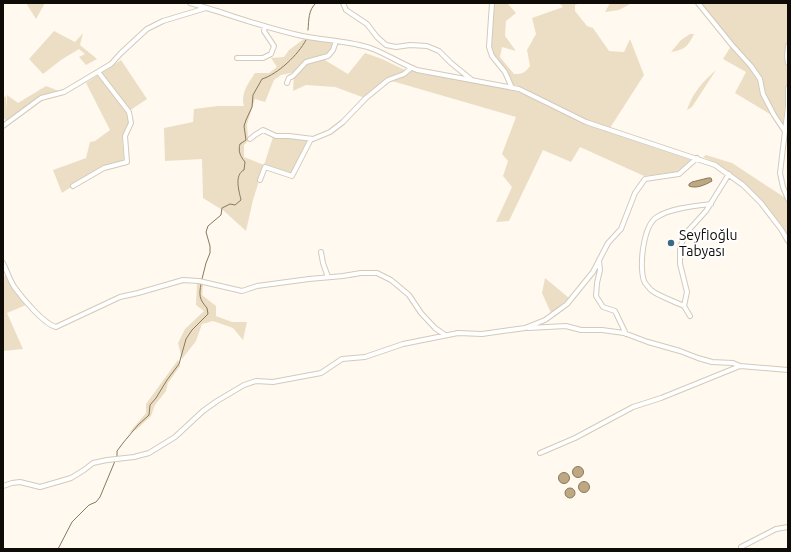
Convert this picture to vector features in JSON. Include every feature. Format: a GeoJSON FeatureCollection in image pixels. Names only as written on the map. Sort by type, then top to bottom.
{"type":"FeatureCollection","features":[{"type":"Feature","properties":{"kind":"street"},"geometry":{"type":"LineString","coordinates":[[190,3],[298,35],[372,49],[417,70],[519,89],[586,122],[715,165],[743,185],[761,203],[781,229],[788,241]]}},
{"type":"Feature","properties":{"kind":"street"},"geometry":{"type":"LineString","coordinates":[[343,3],[346,10],[367,24],[377,37],[386,45],[396,47],[410,45],[427,46],[439,51],[472,81]]}},
{"type":"Feature","properties":{"kind":"street"},"geometry":{"type":"LineString","coordinates":[[492,3],[488,47],[492,56],[505,72],[512,88]]}},
{"type":"Feature","properties":{"kind":"street"},"geometry":{"type":"LineString","coordinates":[[698,3],[760,78],[764,94],[774,115],[784,130]]}},
{"type":"Feature","properties":{"kind":"street"},"geometry":{"type":"LineString","coordinates":[[3,126],[41,98],[64,92],[111,64],[147,29],[162,21],[206,8]]}},
{"type":"Feature","properties":{"kind":"street"},"geometry":{"type":"LineString","coordinates":[[237,58],[263,58],[271,54],[274,46],[264,31],[265,26]]}},
{"type":"Feature","properties":{"kind":"street"},"geometry":{"type":"LineString","coordinates":[[286,83],[289,78],[293,76],[306,62],[328,56],[333,50],[336,41]]}},
{"type":"Feature","properties":{"kind":"street"},"geometry":{"type":"LineString","coordinates":[[788,46],[788,63]]}},
{"type":"Feature","properties":{"kind":"street"},"geometry":{"type":"LineString","coordinates":[[250,140],[263,130],[276,136],[311,139],[330,132],[343,122],[366,98],[388,80],[404,74],[411,68]]}},
{"type":"Feature","properties":{"kind":"street"},"geometry":{"type":"LineString","coordinates":[[74,186],[104,168],[127,162],[125,136],[132,123],[129,112],[99,72]]}},
{"type":"Feature","properties":{"kind":"street"},"geometry":{"type":"LineString","coordinates":[[788,88],[788,106],[780,173],[783,187],[788,199]]}},
{"type":"Feature","properties":{"kind":"street"},"geometry":{"type":"LineString","coordinates":[[260,180],[265,167],[292,176],[311,139]]}},
{"type":"Feature","properties":{"kind":"street"},"geometry":{"type":"LineString","coordinates":[[525,328],[545,320],[567,304],[592,272],[608,243],[621,229],[635,193],[645,179],[679,174],[697,158]]}},
{"type":"Feature","properties":{"kind":"street"},"geometry":{"type":"LineString","coordinates":[[684,306],[687,292],[680,264],[680,247],[686,233],[706,211],[729,174]]}},
{"type":"Feature","properties":{"kind":"street"},"geometry":{"type":"LineString","coordinates":[[690,316],[684,306],[652,291],[645,282],[642,261],[642,246],[650,226],[656,217],[686,207],[711,204]]}},
{"type":"Feature","properties":{"kind":"street"},"geometry":{"type":"LineString","coordinates":[[322,252],[322,263],[328,277]]}},
{"type":"Feature","properties":{"kind":"street"},"geometry":{"type":"LineString","coordinates":[[599,260],[600,270],[596,296],[603,307],[615,311],[626,334]]}},
{"type":"Feature","properties":{"kind":"street"},"geometry":{"type":"LineString","coordinates":[[3,263],[15,288],[44,320],[50,325],[56,327],[120,297],[138,294],[183,280],[199,281],[242,292],[257,286],[361,273],[377,273],[391,280],[409,295],[421,313],[435,328],[445,335]]}},
{"type":"Feature","properties":{"kind":"street"},"geometry":{"type":"LineString","coordinates":[[3,486],[20,482],[40,487],[71,478],[93,463],[134,457],[149,453],[175,436],[217,401],[244,385],[256,381],[274,382],[321,373],[342,360],[365,357],[403,344],[458,333],[482,334],[525,328],[566,326],[581,330],[602,330],[626,334],[712,362],[733,362],[740,366],[788,370]]}},
{"type":"Feature","properties":{"kind":"street"},"geometry":{"type":"LineString","coordinates":[[540,453],[575,438],[633,406],[661,398],[740,366]]}},
{"type":"Feature","properties":{"kind":"street"},"geometry":{"type":"LineString","coordinates":[[741,547],[776,529],[788,527]]}},
{"type":"Feature","properties":{"kind":"shaded area"},"geometry":{"type":"Polygon","coordinates":[[[26,3],[45,3],[36,19],[26,3]]]}},
{"type":"Feature","properties":{"kind":"shaded area"},"geometry":{"type":"Polygon","coordinates":[[[493,3],[507,3],[516,13],[506,21],[505,36],[516,51],[502,47],[500,57],[514,74],[523,73],[530,66],[527,50],[536,34],[532,18],[563,7],[559,3],[580,3],[575,5],[575,11],[587,26],[593,28],[609,51],[624,52],[630,39],[644,75],[610,128],[590,122],[512,85],[493,55],[490,47],[493,3]]]}},
{"type":"Feature","properties":{"kind":"shaded area"},"geometry":{"type":"Polygon","coordinates":[[[610,3],[632,3],[619,10],[605,12],[610,3]]]}},
{"type":"Feature","properties":{"kind":"shaded area"},"geometry":{"type":"Polygon","coordinates":[[[700,3],[788,3],[788,41],[785,56],[788,75],[783,125],[770,103],[761,78],[700,3]]]}},
{"type":"Feature","properties":{"kind":"shaded area"},"geometry":{"type":"Polygon","coordinates":[[[54,31],[75,42],[83,33],[80,45],[97,59],[86,65],[79,57],[85,54],[79,49],[61,60],[43,74],[29,59],[54,31]]]}},
{"type":"Feature","properties":{"kind":"shaded area"},"geometry":{"type":"Polygon","coordinates":[[[690,34],[694,34],[686,47],[671,52],[681,40],[690,34]]]}},
{"type":"Feature","properties":{"kind":"shaded area"},"geometry":{"type":"Polygon","coordinates":[[[304,39],[334,43],[332,49],[326,55],[312,60],[295,72],[281,75],[274,80],[265,102],[255,99],[247,124],[248,141],[244,145],[244,157],[264,165],[253,200],[246,231],[224,211],[203,198],[202,159],[165,161],[164,128],[193,122],[194,109],[218,106],[244,106],[244,93],[255,73],[269,73],[277,67],[271,58],[284,57],[289,50],[304,39]]]}},
{"type":"Feature","properties":{"kind":"shaded area"},"geometry":{"type":"Polygon","coordinates":[[[731,46],[750,66],[759,79],[773,116],[735,93],[746,72],[723,59],[731,46]]]}},
{"type":"Feature","properties":{"kind":"shaded area"},"geometry":{"type":"Polygon","coordinates":[[[365,53],[405,70],[402,73],[387,79],[365,98],[335,87],[306,85],[293,91],[294,75],[305,64],[323,59],[348,74],[365,53]]]}},
{"type":"Feature","properties":{"kind":"shaded area"},"geometry":{"type":"Polygon","coordinates":[[[121,60],[147,99],[126,113],[129,123],[122,137],[124,160],[103,166],[62,193],[53,170],[86,158],[90,142],[95,141],[110,130],[86,83],[121,60]]]}},
{"type":"Feature","properties":{"kind":"shaded area"},"geometry":{"type":"Polygon","coordinates":[[[411,70],[519,92],[587,125],[691,160],[677,172],[644,176],[580,147],[571,162],[543,150],[509,221],[496,222],[512,187],[503,176],[508,161],[502,154],[516,117],[392,81],[411,70]]]}},
{"type":"Feature","properties":{"kind":"shaded area"},"geometry":{"type":"Polygon","coordinates":[[[716,70],[692,107],[687,110],[698,88],[716,70]]]}},
{"type":"Feature","properties":{"kind":"shaded area"},"geometry":{"type":"Polygon","coordinates":[[[46,86],[59,91],[40,96],[7,122],[3,117],[3,98],[6,96],[7,111],[7,95],[18,103],[46,86]]]}},
{"type":"Feature","properties":{"kind":"shaded area"},"geometry":{"type":"Polygon","coordinates":[[[273,137],[289,137],[309,140],[291,175],[264,165],[273,137]]]}},
{"type":"Feature","properties":{"kind":"shaded area"},"geometry":{"type":"Polygon","coordinates":[[[706,155],[732,163],[787,199],[788,236],[771,212],[751,190],[729,171],[703,157],[706,155]]]}},
{"type":"Feature","properties":{"kind":"shaded area"},"geometry":{"type":"Polygon","coordinates":[[[711,178],[712,181],[698,187],[689,186],[692,182],[711,178]]]}},
{"type":"Feature","properties":{"kind":"shaded area"},"geometry":{"type":"Polygon","coordinates":[[[6,275],[26,305],[7,313],[23,349],[3,351],[3,276],[6,275]]]}},
{"type":"Feature","properties":{"kind":"shaded area"},"geometry":{"type":"Polygon","coordinates":[[[545,278],[569,298],[551,313],[542,293],[545,278]]]}},
{"type":"Feature","properties":{"kind":"shaded area"},"geometry":{"type":"Polygon","coordinates":[[[197,283],[203,285],[202,295],[216,306],[216,316],[232,322],[247,322],[243,340],[233,328],[213,321],[202,324],[196,341],[182,359],[178,343],[185,329],[204,311],[196,305],[197,283]]]}},
{"type":"Feature","properties":{"kind":"shaded area"},"geometry":{"type":"Polygon","coordinates":[[[178,360],[180,366],[168,383],[166,391],[155,405],[151,416],[137,429],[129,433],[146,413],[146,404],[178,360]]]}},
{"type":"Feature","properties":{"kind":"shaded area"},"geometry":{"type":"Polygon","coordinates":[[[576,467],[580,467],[582,468],[582,476],[576,477],[573,474],[573,470],[576,467]]]}},
{"type":"Feature","properties":{"kind":"shaded area"},"geometry":{"type":"Polygon","coordinates":[[[562,473],[566,473],[568,474],[568,482],[562,483],[559,480],[559,476],[562,473]]]}},
{"type":"Feature","properties":{"kind":"shaded area"},"geometry":{"type":"Polygon","coordinates":[[[582,482],[586,482],[588,483],[588,491],[582,492],[579,489],[579,485],[582,482]]]}},
{"type":"Feature","properties":{"kind":"shaded area"},"geometry":{"type":"Polygon","coordinates":[[[568,488],[572,488],[574,489],[574,497],[568,498],[565,495],[565,491],[568,488]]]}},
{"type":"Feature","properties":{"kind":"waterway"},"geometry":{"type":"LineString","coordinates":[[308,30],[310,12],[316,3]]}},
{"type":"Feature","properties":{"kind":"waterway"},"geometry":{"type":"LineString","coordinates":[[202,279],[210,253],[210,246],[206,232],[208,226],[221,215],[222,208],[230,204],[235,205],[241,200],[238,188],[238,179],[241,172],[244,170],[245,162],[242,158],[239,147],[240,144],[246,140],[244,126],[252,107],[253,95],[262,79],[268,77],[287,63],[298,52],[306,40]]}},
{"type":"Feature","properties":{"kind":"waterway"},"geometry":{"type":"LineString","coordinates":[[117,456],[117,451],[123,443],[138,425],[149,415],[150,405],[179,364],[186,339],[192,330],[208,314],[207,308],[200,297],[201,284]]}},
{"type":"Feature","properties":{"kind":"waterway"},"geometry":{"type":"LineString","coordinates":[[58,549],[72,522],[89,505],[96,502],[100,497],[115,461]]}},
{"type":"Feature","properties":{"kind":"place","name":"Seyfioğlu Tabyası"},"geometry":{"type":"Point","coordinates":[671,243]}}]}
